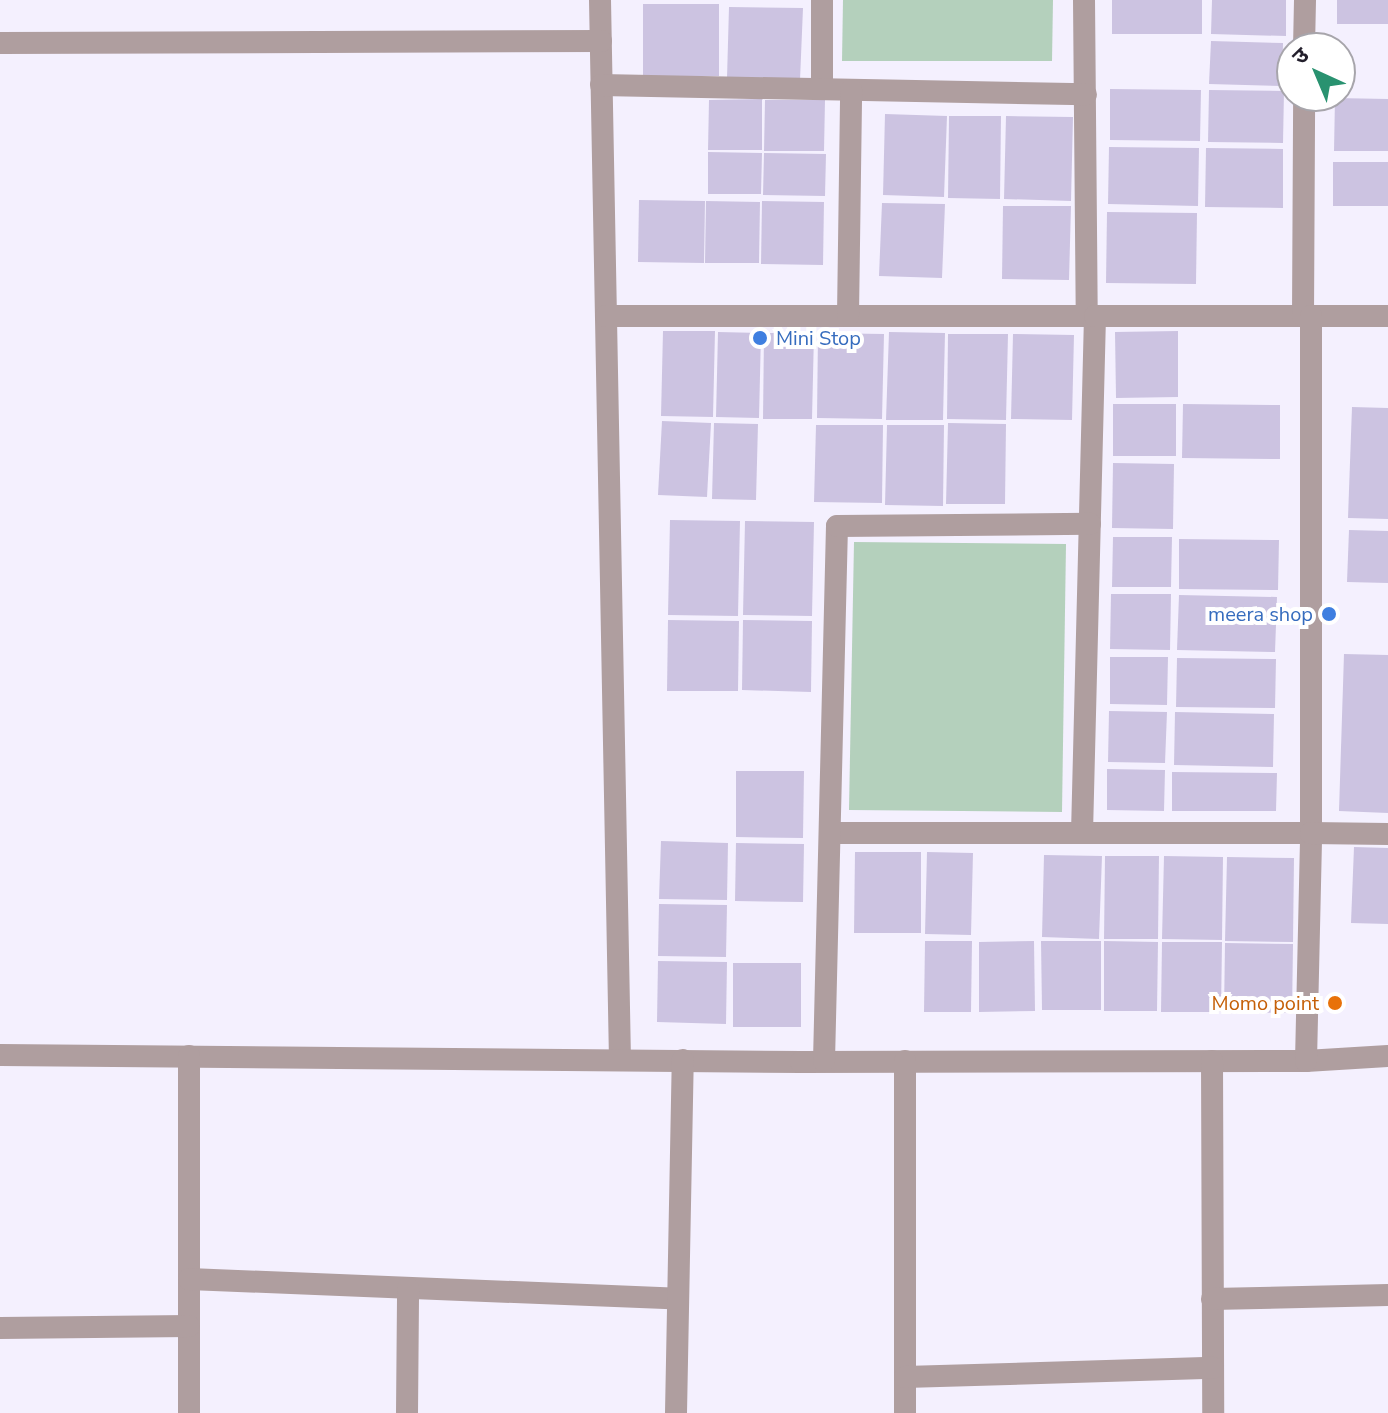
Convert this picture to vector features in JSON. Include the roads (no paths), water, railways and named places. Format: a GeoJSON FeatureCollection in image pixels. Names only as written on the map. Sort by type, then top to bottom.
{"type":"FeatureCollection","features":[{"type":"Feature","properties":{"kind":"street"},"geometry":{"type":"LineString","coordinates":[[600,0],[620,1060]]}},
{"type":"Feature","properties":{"kind":"street"},"geometry":{"type":"LineString","coordinates":[[822,0],[822,89]]}},
{"type":"Feature","properties":{"kind":"street"},"geometry":{"type":"LineString","coordinates":[[1082,832],[1090,524],[1091,316],[1084,0]]}},
{"type":"Feature","properties":{"kind":"street"},"geometry":{"type":"LineString","coordinates":[[1304,32],[1305,0]]}},
{"type":"Feature","properties":{"kind":"street"},"geometry":{"type":"LineString","coordinates":[[0,43],[601,41]]}},
{"type":"Feature","properties":{"kind":"street"},"geometry":{"type":"LineString","coordinates":[[601,85],[1086,94]]}},
{"type":"Feature","properties":{"kind":"street"},"geometry":{"type":"LineString","coordinates":[[848,316],[851,90]]}},
{"type":"Feature","properties":{"kind":"street"},"geometry":{"type":"LineString","coordinates":[[1304,112],[1311,833],[1306,1061]]}},
{"type":"Feature","properties":{"kind":"street"},"geometry":{"type":"LineString","coordinates":[[606,316],[1388,316]]}},
{"type":"Feature","properties":{"kind":"street"},"geometry":{"type":"LineString","coordinates":[[824,1061],[833,833],[837,526],[1090,524]]}},
{"type":"Feature","properties":{"kind":"street"},"geometry":{"type":"LineString","coordinates":[[833,833],[1388,834]]}},
{"type":"Feature","properties":{"kind":"street"},"geometry":{"type":"LineString","coordinates":[[0,1055],[824,1061],[1306,1061],[1388,1056]]}},
{"type":"Feature","properties":{"kind":"street"},"geometry":{"type":"LineString","coordinates":[[189,1056],[189,1413]]}},
{"type":"Feature","properties":{"kind":"street"},"geometry":{"type":"LineString","coordinates":[[676,1413],[683,1060]]}},
{"type":"Feature","properties":{"kind":"street"},"geometry":{"type":"LineString","coordinates":[[905,1061],[905,1413]]}},
{"type":"Feature","properties":{"kind":"street"},"geometry":{"type":"LineString","coordinates":[[1212,1061],[1213,1413]]}},
{"type":"Feature","properties":{"kind":"street"},"geometry":{"type":"LineString","coordinates":[[189,1279],[678,1299]]}},
{"type":"Feature","properties":{"kind":"street"},"geometry":{"type":"LineString","coordinates":[[407,1413],[408,1288]]}},
{"type":"Feature","properties":{"kind":"street"},"geometry":{"type":"LineString","coordinates":[[1212,1299],[1388,1295]]}},
{"type":"Feature","properties":{"kind":"street"},"geometry":{"type":"LineString","coordinates":[[0,1328],[189,1326]]}},
{"type":"Feature","properties":{"kind":"street"},"geometry":{"type":"LineString","coordinates":[[905,1377],[1213,1368]]}},
{"type":"Feature","properties":{"kind":"place","name":"Mini Stop"},"geometry":{"type":"Point","coordinates":[760,338]}},
{"type":"Feature","properties":{"kind":"place","name":"meera shop"},"geometry":{"type":"Point","coordinates":[1329,614]}},
{"type":"Feature","properties":{"kind":"place","name":"Momo point"},"geometry":{"type":"Point","coordinates":[1335,1003]}}]}
